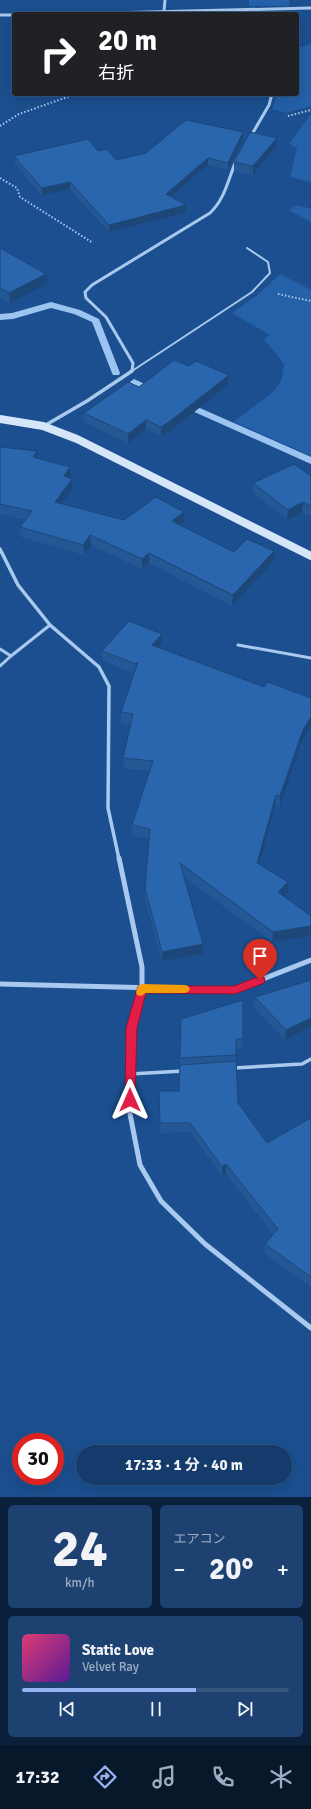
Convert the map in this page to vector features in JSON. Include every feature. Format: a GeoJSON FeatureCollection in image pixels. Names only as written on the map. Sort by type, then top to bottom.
{"type":"FeatureCollection","features":[{"type":"Feature","properties":{"kind":"street"},"geometry":{"type":"LineString","coordinates":[[164,11],[165,0]]}},
{"type":"Feature","properties":{"kind":"street"},"geometry":{"type":"LineString","coordinates":[[132,12],[311,8]]}},
{"type":"Feature","properties":{"kind":"street"},"geometry":{"type":"LineString","coordinates":[[0,15],[12,15]]}},
{"type":"Feature","properties":{"kind":"street"},"geometry":{"type":"LineString","coordinates":[[249,139],[269,105],[271,96]]}},
{"type":"Feature","properties":{"kind":"street"},"geometry":{"type":"LineString","coordinates":[[43,426],[88,401],[132,371],[133,363],[106,317],[86,298],[85,292],[92,285],[210,213],[220,205],[239,155]]}},
{"type":"Feature","properties":{"kind":"street"},"geometry":{"type":"LineString","coordinates":[[0,419],[43,426],[77,439],[311,556]]}},
{"type":"Feature","properties":{"kind":"street"},"geometry":{"type":"LineString","coordinates":[[0,549],[18,585],[50,625],[99,667],[109,686],[108,808],[142,967],[142,988],[131,1028],[130,1074],[130,1114],[140,1165],[161,1201],[205,1244],[311,1328]]}},
{"type":"Feature","properties":{"kind":"street"},"geometry":{"type":"LineString","coordinates":[[0,984],[235,990],[311,960]]}},
{"type":"Feature","properties":{"kind":"lane"},"geometry":{"type":"LineString","coordinates":[[132,371],[255,289],[270,273],[268,262],[247,248]]}},
{"type":"Feature","properties":{"kind":"lane"},"geometry":{"type":"LineString","coordinates":[[0,666],[50,625]]}},
{"type":"Feature","properties":{"kind":"lane"},"geometry":{"type":"LineString","coordinates":[[238,645],[311,658]]}},
{"type":"Feature","properties":{"kind":"lane"},"geometry":{"type":"LineString","coordinates":[[0,649],[11,656]]}},
{"type":"Feature","properties":{"kind":"lane"},"geometry":{"type":"LineString","coordinates":[[232,1068],[302,1064],[311,1059]]}},
{"type":"Feature","properties":{"kind":"lane"},"geometry":{"type":"LineString","coordinates":[[130,1074],[185,1071]]}},
{"type":"Feature","properties":{"kind":"path"},"geometry":{"type":"LineString","coordinates":[[0,126],[19,114],[70,96]]}},
{"type":"Feature","properties":{"kind":"path"},"geometry":{"type":"LineString","coordinates":[[0,178],[17,188],[20,197],[93,243]]}},
{"type":"Feature","properties":{"kind":"path"},"geometry":{"type":"LineString","coordinates":[[255,289],[311,301]]}},
{"type":"Feature","properties":{"kind":"shaded area"},"geometry":{"type":"Polygon","coordinates":[[[249,0],[289,0],[289,6],[249,6],[249,0]]]}},
{"type":"Feature","properties":{"kind":"shaded area"},"geometry":{"type":"Polygon","coordinates":[[[311,44],[311,106],[286,113],[272,109],[277,96],[299,96],[299,47],[311,44]]]}},
{"type":"Feature","properties":{"kind":"shaded area"},"geometry":{"type":"Polygon","coordinates":[[[311,114],[311,182],[290,177],[297,148],[289,144],[311,114]]]}},
{"type":"Feature","properties":{"kind":"shaded area"},"geometry":{"type":"Polygon","coordinates":[[[298,205],[311,209],[311,222],[288,210],[298,205]]]}},
{"type":"Feature","properties":{"kind":"shaded area"},"geometry":{"type":"Polygon","coordinates":[[[280,274],[311,290],[311,456],[234,422],[275,390],[282,379],[284,364],[264,339],[270,335],[232,313],[260,293],[280,274]]]}},
{"type":"Feature","properties":{"kind":"building"},"geometry":{"type":"Polygon","coordinates":[[[186,120],[243,132],[228,163],[208,158],[166,194],[186,205],[109,225],[70,182],[42,188],[14,156],[88,139],[98,151],[107,149],[116,160],[146,153],[186,120]]]}},
{"type":"Feature","properties":{"kind":"building"},"geometry":{"type":"Polygon","coordinates":[[[250,132],[277,138],[253,166],[234,162],[250,132]]]}},
{"type":"Feature","properties":{"kind":"building"},"geometry":{"type":"Polygon","coordinates":[[[0,248],[46,274],[9,293],[0,288],[0,248]]]}},
{"type":"Feature","properties":{"kind":"building"},"geometry":{"type":"Polygon","coordinates":[[[174,360],[189,366],[196,361],[229,375],[161,427],[146,420],[128,434],[84,413],[128,382],[139,387],[174,360]]]}},
{"type":"Feature","properties":{"kind":"building"},"geometry":{"type":"Polygon","coordinates":[[[0,447],[37,451],[33,457],[70,467],[64,476],[72,479],[55,502],[124,520],[156,497],[184,512],[172,521],[234,552],[247,539],[274,551],[233,595],[149,553],[142,559],[90,535],[83,545],[20,527],[32,511],[0,504],[0,447]]]}},
{"type":"Feature","properties":{"kind":"building"},"geometry":{"type":"Polygon","coordinates":[[[294,464],[311,476],[311,506],[303,502],[288,510],[253,483],[294,464]]]}},
{"type":"Feature","properties":{"kind":"building"},"geometry":{"type":"Polygon","coordinates":[[[129,621],[162,634],[152,645],[264,687],[268,682],[311,698],[311,717],[303,730],[280,796],[276,795],[257,863],[288,882],[278,892],[311,916],[311,926],[273,932],[180,863],[203,944],[162,952],[145,889],[150,829],[132,825],[153,761],[123,758],[133,714],[121,712],[138,662],[136,664],[102,651],[129,621]]]}},
{"type":"Feature","properties":{"kind":"building"},"geometry":{"type":"Polygon","coordinates":[[[311,980],[311,1018],[286,1030],[255,997],[311,980]]]}},
{"type":"Feature","properties":{"kind":"building"},"geometry":{"type":"Polygon","coordinates":[[[243,1000],[243,1039],[236,1039],[236,1055],[180,1058],[181,1019],[243,1000]]]}},
{"type":"Feature","properties":{"kind":"building"},"geometry":{"type":"Polygon","coordinates":[[[236,1061],[238,1103],[267,1143],[311,1118],[311,1277],[265,1244],[278,1229],[226,1164],[222,1167],[190,1123],[160,1123],[159,1091],[179,1091],[180,1065],[236,1061]]]}},
{"type":"Feature","properties":{"kind":"waterway"},"geometry":{"type":"LineString","coordinates":[[0,317],[13,316],[51,305],[77,312],[96,321],[110,361],[116,373]]}},
{"type":"Feature","properties":{"kind":"waterway"},"geometry":{"type":"LineString","coordinates":[[134,382],[155,392]]}},
{"type":"Feature","properties":{"kind":"waterway"},"geometry":{"type":"LineString","coordinates":[[184,404],[311,461]]}},
{"type":"Feature","properties":{"kind":"slow traffic"},"geometry":{"type":"LineString","coordinates":[[141,992],[142,988],[185,989]]}},
{"type":"Feature","properties":{"kind":"route"},"geometry":{"type":"LineString","coordinates":[[130,1100],[131,1028],[142,988],[235,990],[260,980]]}}]}
